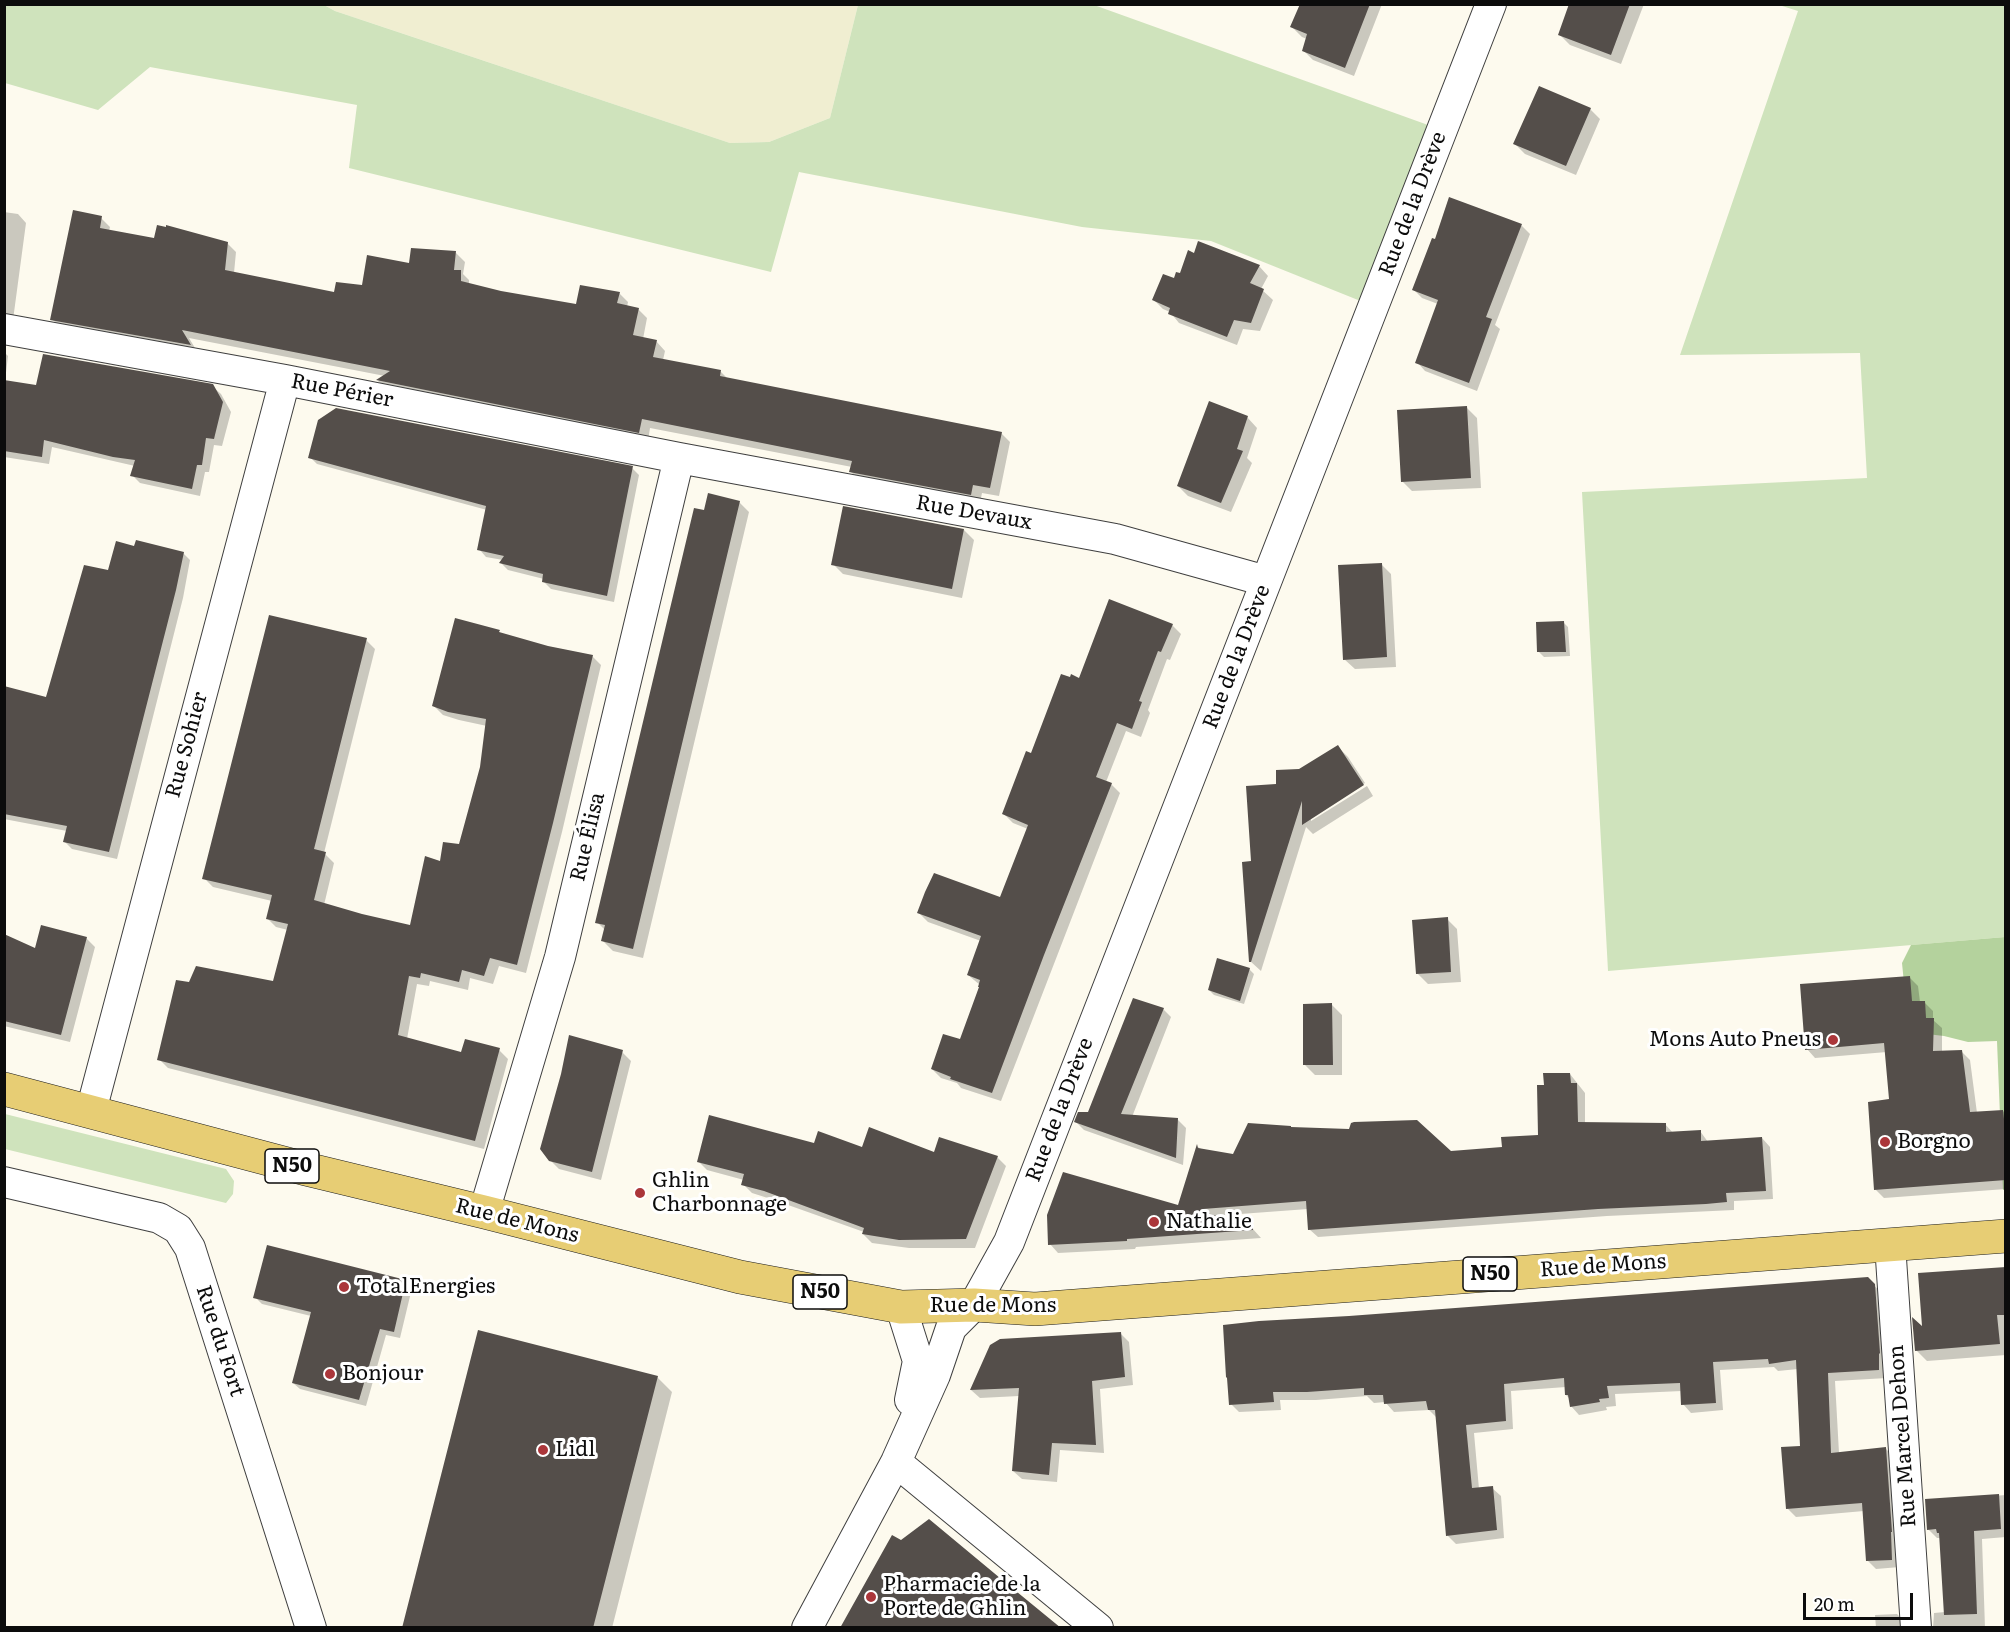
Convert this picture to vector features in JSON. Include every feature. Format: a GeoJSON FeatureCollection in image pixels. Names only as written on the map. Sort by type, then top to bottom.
{"type":"FeatureCollection","features":[{"type":"Feature","properties":{"kind":"main road","name":"Rue de Mons"},"geometry":{"type":"LineString","coordinates":[[4,1089],[306,1169],[740,1277],[901,1307],[974,1305],[1035,1309],[2006,1236]]}},
{"type":"Feature","properties":{"kind":"street","name":"Rue de la Drève"},"geometry":{"type":"LineString","coordinates":[[896,1461],[935,1375],[951,1328],[974,1305],[1009,1242],[1491,4]]}},
{"type":"Feature","properties":{"kind":"street","name":"Rue Périer"},"geometry":{"type":"LineString","coordinates":[[4,329],[285,380],[679,458]]}},
{"type":"Feature","properties":{"kind":"street","name":"Rue Sohier"},"geometry":{"type":"LineString","coordinates":[[91,1111],[285,380]]}},
{"type":"Feature","properties":{"kind":"street","name":"Rue Devaux"},"geometry":{"type":"LineString","coordinates":[[679,458],[1115,539],[1266,581]]}},
{"type":"Feature","properties":{"kind":"street","name":"Rue Élisa"},"geometry":{"type":"LineString","coordinates":[[484,1212],[560,957],[679,458]]}},
{"type":"Feature","properties":{"kind":"street","name":"Rue du Fort"},"geometry":{"type":"LineString","coordinates":[[4,1182],[159,1218],[178,1228],[190,1248],[311,1628]]}},
{"type":"Feature","properties":{"kind":"street","name":"Rue Marcel Dehon"},"geometry":{"type":"LineString","coordinates":[[1890,1244],[1916,1628]]}},
{"type":"Feature","properties":{"kind":"street"},"geometry":{"type":"LineString","coordinates":[[807,1628],[896,1461],[918,1361],[901,1307]]}},
{"type":"Feature","properties":{"kind":"street"},"geometry":{"type":"LineString","coordinates":[[896,1461],[1098,1628]]}},
{"type":"Feature","properties":{"kind":"shaded area"},"geometry":{"type":"Polygon","coordinates":[[[324,5],[858,5],[830,118],[769,142],[730,143],[335,11],[324,5]]]}},
{"type":"Feature","properties":{"kind":"green space"},"geometry":{"type":"Polygon","coordinates":[[[4,5],[324,5],[335,11],[730,143],[769,142],[830,118],[858,5],[1094,5],[1442,130],[1373,306],[1211,241],[1082,227],[799,172],[771,272],[349,168],[357,105],[150,67],[98,110],[5,83],[4,5]]]}},
{"type":"Feature","properties":{"kind":"green space"},"geometry":{"type":"Polygon","coordinates":[[[1779,5],[2005,5],[2005,937],[1608,971],[1582,492],[1867,478],[1860,353],[1680,355],[1798,11],[1779,5]]]}},
{"type":"Feature","properties":{"kind":"green space"},"geometry":{"type":"Polygon","coordinates":[[[2005,937],[2005,1190],[2003,1190],[1997,1041],[1968,1042],[1918,1033],[1907,1013],[1902,963],[1911,945],[2005,937]]]}},
{"type":"Feature","properties":{"kind":"green space"},"geometry":{"type":"Polygon","coordinates":[[[5,1114],[226,1169],[234,1181],[233,1194],[226,1203],[5,1149],[5,1114]]]}},
{"type":"Feature","properties":{"kind":"building"},"geometry":{"type":"Polygon","coordinates":[[[1300,4],[1370,4],[1345,68],[1302,51],[1307,34],[1290,27],[1300,4]]]}},
{"type":"Feature","properties":{"kind":"building"},"geometry":{"type":"Polygon","coordinates":[[[1569,4],[1630,4],[1611,55],[1558,35],[1569,4]]]}},
{"type":"Feature","properties":{"kind":"building"},"geometry":{"type":"Polygon","coordinates":[[[1539,86],[1591,108],[1566,166],[1513,144],[1539,86]]]}},
{"type":"Feature","properties":{"kind":"building"},"geometry":{"type":"Polygon","coordinates":[[[1449,197],[1522,224],[1486,317],[1492,319],[1469,383],[1415,363],[1438,300],[1412,290],[1432,238],[1435,239],[1449,197]]]}},
{"type":"Feature","properties":{"kind":"building"},"geometry":{"type":"Polygon","coordinates":[[[73,210],[102,216],[100,228],[154,238],[157,225],[166,227],[166,225],[228,242],[225,270],[334,292],[336,282],[362,285],[367,255],[409,263],[411,248],[456,251],[454,270],[461,270],[461,281],[501,291],[576,304],[580,285],[620,292],[617,303],[639,308],[633,335],[657,340],[653,357],[721,370],[720,376],[1002,432],[990,488],[973,485],[971,495],[849,472],[852,461],[642,419],[639,433],[376,380],[390,371],[182,330],[191,345],[50,320],[73,210]]]}},
{"type":"Feature","properties":{"kind":"building"},"geometry":{"type":"Polygon","coordinates":[[[1198,241],[1260,265],[1250,283],[1264,289],[1251,323],[1234,320],[1227,337],[1168,314],[1170,308],[1152,300],[1163,274],[1174,278],[1176,272],[1180,273],[1188,250],[1194,253],[1198,241]]]}},
{"type":"Feature","properties":{"kind":"building"},"geometry":{"type":"Polygon","coordinates":[[[43,354],[213,384],[223,402],[214,439],[206,438],[202,465],[197,465],[192,489],[130,476],[135,460],[44,440],[42,457],[4,451],[4,380],[36,385],[43,354]]]}},
{"type":"Feature","properties":{"kind":"building"},"geometry":{"type":"Polygon","coordinates":[[[1209,401],[1248,416],[1237,449],[1243,451],[1221,503],[1177,486],[1209,401]]]}},
{"type":"Feature","properties":{"kind":"building"},"geometry":{"type":"Polygon","coordinates":[[[1467,406],[1471,478],[1401,482],[1397,410],[1467,406]]]}},
{"type":"Feature","properties":{"kind":"building"},"geometry":{"type":"Polygon","coordinates":[[[336,408],[633,466],[607,596],[542,582],[543,574],[499,563],[504,556],[477,550],[486,506],[308,458],[318,420],[336,408]]]}},
{"type":"Feature","properties":{"kind":"building"},"geometry":{"type":"Polygon","coordinates":[[[708,493],[740,501],[633,949],[601,941],[605,925],[595,923],[694,508],[704,510],[708,493]]]}},
{"type":"Feature","properties":{"kind":"building"},"geometry":{"type":"Polygon","coordinates":[[[843,506],[964,529],[952,589],[831,565],[843,506]]]}},
{"type":"Feature","properties":{"kind":"building"},"geometry":{"type":"Polygon","coordinates":[[[136,540],[184,552],[109,852],[63,842],[67,826],[4,814],[4,686],[46,697],[84,565],[108,570],[116,541],[134,546],[136,540]]]}},
{"type":"Feature","properties":{"kind":"building"},"geometry":{"type":"Polygon","coordinates":[[[1382,563],[1387,657],[1343,660],[1338,565],[1382,563]]]}},
{"type":"Feature","properties":{"kind":"building"},"geometry":{"type":"Polygon","coordinates":[[[1109,599],[1173,624],[1161,652],[1158,651],[1139,701],[1142,702],[1132,729],[1117,723],[1096,777],[1112,783],[992,1093],[950,1079],[951,1077],[931,1069],[943,1034],[960,1039],[979,987],[980,980],[967,975],[981,936],[917,913],[934,873],[1000,897],[1028,825],[1002,814],[1026,751],[1031,753],[1061,674],[1070,677],[1071,674],[1079,678],[1109,599]]]}},
{"type":"Feature","properties":{"kind":"building"},"geometry":{"type":"Polygon","coordinates":[[[269,615],[367,638],[314,849],[326,852],[314,900],[410,925],[425,856],[440,861],[443,842],[459,844],[480,767],[486,719],[448,712],[432,706],[455,618],[548,646],[593,655],[517,965],[490,958],[484,976],[462,970],[459,982],[421,973],[420,978],[409,976],[398,1035],[461,1052],[465,1039],[500,1048],[475,1141],[157,1060],[176,980],[189,982],[196,966],[273,981],[288,924],[266,919],[272,895],[202,879],[269,615]]]}},
{"type":"Feature","properties":{"kind":"building"},"geometry":{"type":"Polygon","coordinates":[[[1564,621],[1566,652],[1537,652],[1536,622],[1564,621]]]}},
{"type":"Feature","properties":{"kind":"building"},"geometry":{"type":"Polygon","coordinates":[[[1338,745],[1364,785],[1302,825],[1302,801],[1251,962],[1249,962],[1242,862],[1251,861],[1246,786],[1276,784],[1276,770],[1299,769],[1338,745]]]}},
{"type":"Feature","properties":{"kind":"building"},"geometry":{"type":"Polygon","coordinates":[[[1448,917],[1451,972],[1416,974],[1412,920],[1448,917]]]}},
{"type":"Feature","properties":{"kind":"building"},"geometry":{"type":"Polygon","coordinates":[[[41,925],[87,937],[61,1035],[4,1021],[4,934],[35,948],[41,925]]]}},
{"type":"Feature","properties":{"kind":"building"},"geometry":{"type":"Polygon","coordinates":[[[1217,958],[1250,968],[1240,1001],[1208,990],[1217,958]]]}},
{"type":"Feature","properties":{"kind":"building"},"geometry":{"type":"Polygon","coordinates":[[[1910,976],[1912,1001],[1925,1001],[1926,1018],[1934,1018],[1933,1051],[1962,1050],[1970,1112],[2003,1110],[2006,1137],[2006,1180],[1874,1190],[1868,1102],[1889,1099],[1884,1043],[1805,1050],[1800,984],[1910,976]]]}},
{"type":"Feature","properties":{"kind":"building"},"geometry":{"type":"Polygon","coordinates":[[[1133,998],[1164,1008],[1121,1114],[1178,1118],[1176,1158],[1074,1122],[1078,1112],[1088,1112],[1133,998]]]}},
{"type":"Feature","properties":{"kind":"building"},"geometry":{"type":"Polygon","coordinates":[[[1332,1003],[1333,1065],[1303,1065],[1303,1004],[1332,1003]]]}},
{"type":"Feature","properties":{"kind":"building"},"geometry":{"type":"Polygon","coordinates":[[[569,1035],[623,1050],[592,1172],[549,1161],[540,1149],[561,1074],[569,1035]]]}},
{"type":"Feature","properties":{"kind":"building"},"geometry":{"type":"Polygon","coordinates":[[[1543,1073],[1570,1073],[1571,1083],[1577,1083],[1578,1122],[1666,1123],[1666,1132],[1701,1130],[1701,1141],[1762,1137],[1766,1191],[1726,1193],[1727,1202],[1706,1204],[1598,1209],[1308,1230],[1306,1201],[1203,1209],[1204,1212],[1253,1227],[1253,1230],[1048,1245],[1047,1215],[1063,1172],[1178,1205],[1197,1144],[1198,1148],[1233,1154],[1248,1123],[1349,1129],[1351,1123],[1354,1122],[1417,1120],[1451,1151],[1502,1147],[1501,1137],[1538,1135],[1537,1085],[1544,1085],[1543,1073]]]}},
{"type":"Feature","properties":{"kind":"building"},"geometry":{"type":"Polygon","coordinates":[[[709,1115],[814,1143],[818,1131],[862,1147],[869,1127],[934,1152],[939,1137],[998,1156],[966,1239],[899,1240],[862,1234],[864,1228],[764,1191],[741,1185],[744,1174],[697,1162],[709,1115]]]}},
{"type":"Feature","properties":{"kind":"building"},"geometry":{"type":"Polygon","coordinates":[[[267,1245],[406,1280],[394,1332],[380,1329],[359,1400],[292,1383],[311,1312],[253,1298],[267,1245]]]}},
{"type":"Feature","properties":{"kind":"building"},"geometry":{"type":"Polygon","coordinates":[[[2006,1267],[2006,1315],[1997,1315],[2000,1344],[1915,1351],[1912,1317],[1922,1326],[1918,1273],[2006,1267]]]}},
{"type":"Feature","properties":{"kind":"building"},"geometry":{"type":"Polygon","coordinates":[[[1868,1277],[1875,1284],[1879,1370],[1828,1373],[1831,1453],[1886,1447],[1892,1560],[1866,1561],[1862,1503],[1786,1509],[1781,1447],[1800,1446],[1796,1360],[1769,1364],[1768,1359],[1713,1362],[1716,1403],[1681,1405],[1680,1383],[1607,1386],[1609,1398],[1599,1399],[1600,1402],[1570,1407],[1568,1395],[1565,1395],[1564,1378],[1504,1384],[1506,1421],[1466,1425],[1472,1488],[1493,1486],[1497,1530],[1446,1536],[1435,1410],[1428,1410],[1426,1401],[1384,1404],[1383,1395],[1364,1395],[1364,1388],[1273,1392],[1274,1402],[1229,1405],[1223,1325],[1868,1277]]]}},
{"type":"Feature","properties":{"kind":"building","name":"Lidl"},"geometry":{"type":"Polygon","coordinates":[[[478,1330],[658,1376],[593,1628],[402,1628],[478,1330]]]}},
{"type":"Feature","properties":{"kind":"building"},"geometry":{"type":"Polygon","coordinates":[[[1121,1332],[1125,1377],[1092,1381],[1096,1445],[1052,1443],[1049,1475],[1012,1471],[1019,1388],[970,1390],[990,1345],[1000,1339],[1121,1332]]]}},
{"type":"Feature","properties":{"kind":"building"},"geometry":{"type":"Polygon","coordinates":[[[1999,1494],[2001,1529],[1974,1531],[1977,1614],[1944,1615],[1939,1533],[1936,1529],[1927,1530],[1925,1499],[1999,1494]]]}},
{"type":"Feature","properties":{"kind":"building"},"geometry":{"type":"Polygon","coordinates":[[[929,1519],[1061,1628],[840,1628],[892,1535],[901,1540],[929,1519]]]}},
{"type":"Feature","properties":{"kind":"place","name":"Mons Auto Pneus"},"geometry":{"type":"Point","coordinates":[1833,1040]}},
{"type":"Feature","properties":{"kind":"place","name":"Borgno"},"geometry":{"type":"Point","coordinates":[1885,1142]}},
{"type":"Feature","properties":{"kind":"place","name":"Ghlin Charbonnage"},"geometry":{"type":"Point","coordinates":[640,1193]}},
{"type":"Feature","properties":{"kind":"place","name":"Nathalie"},"geometry":{"type":"Point","coordinates":[1154,1222]}},
{"type":"Feature","properties":{"kind":"place","name":"TotalEnergies"},"geometry":{"type":"Point","coordinates":[344,1287]}},
{"type":"Feature","properties":{"kind":"place","name":"Bonjour"},"geometry":{"type":"Point","coordinates":[330,1374]}},
{"type":"Feature","properties":{"kind":"place","name":"Lidl"},"geometry":{"type":"Point","coordinates":[543,1450]}},
{"type":"Feature","properties":{"kind":"place","name":"Pharmacie de la Porte de Ghlin"},"geometry":{"type":"Point","coordinates":[871,1597]}}]}
